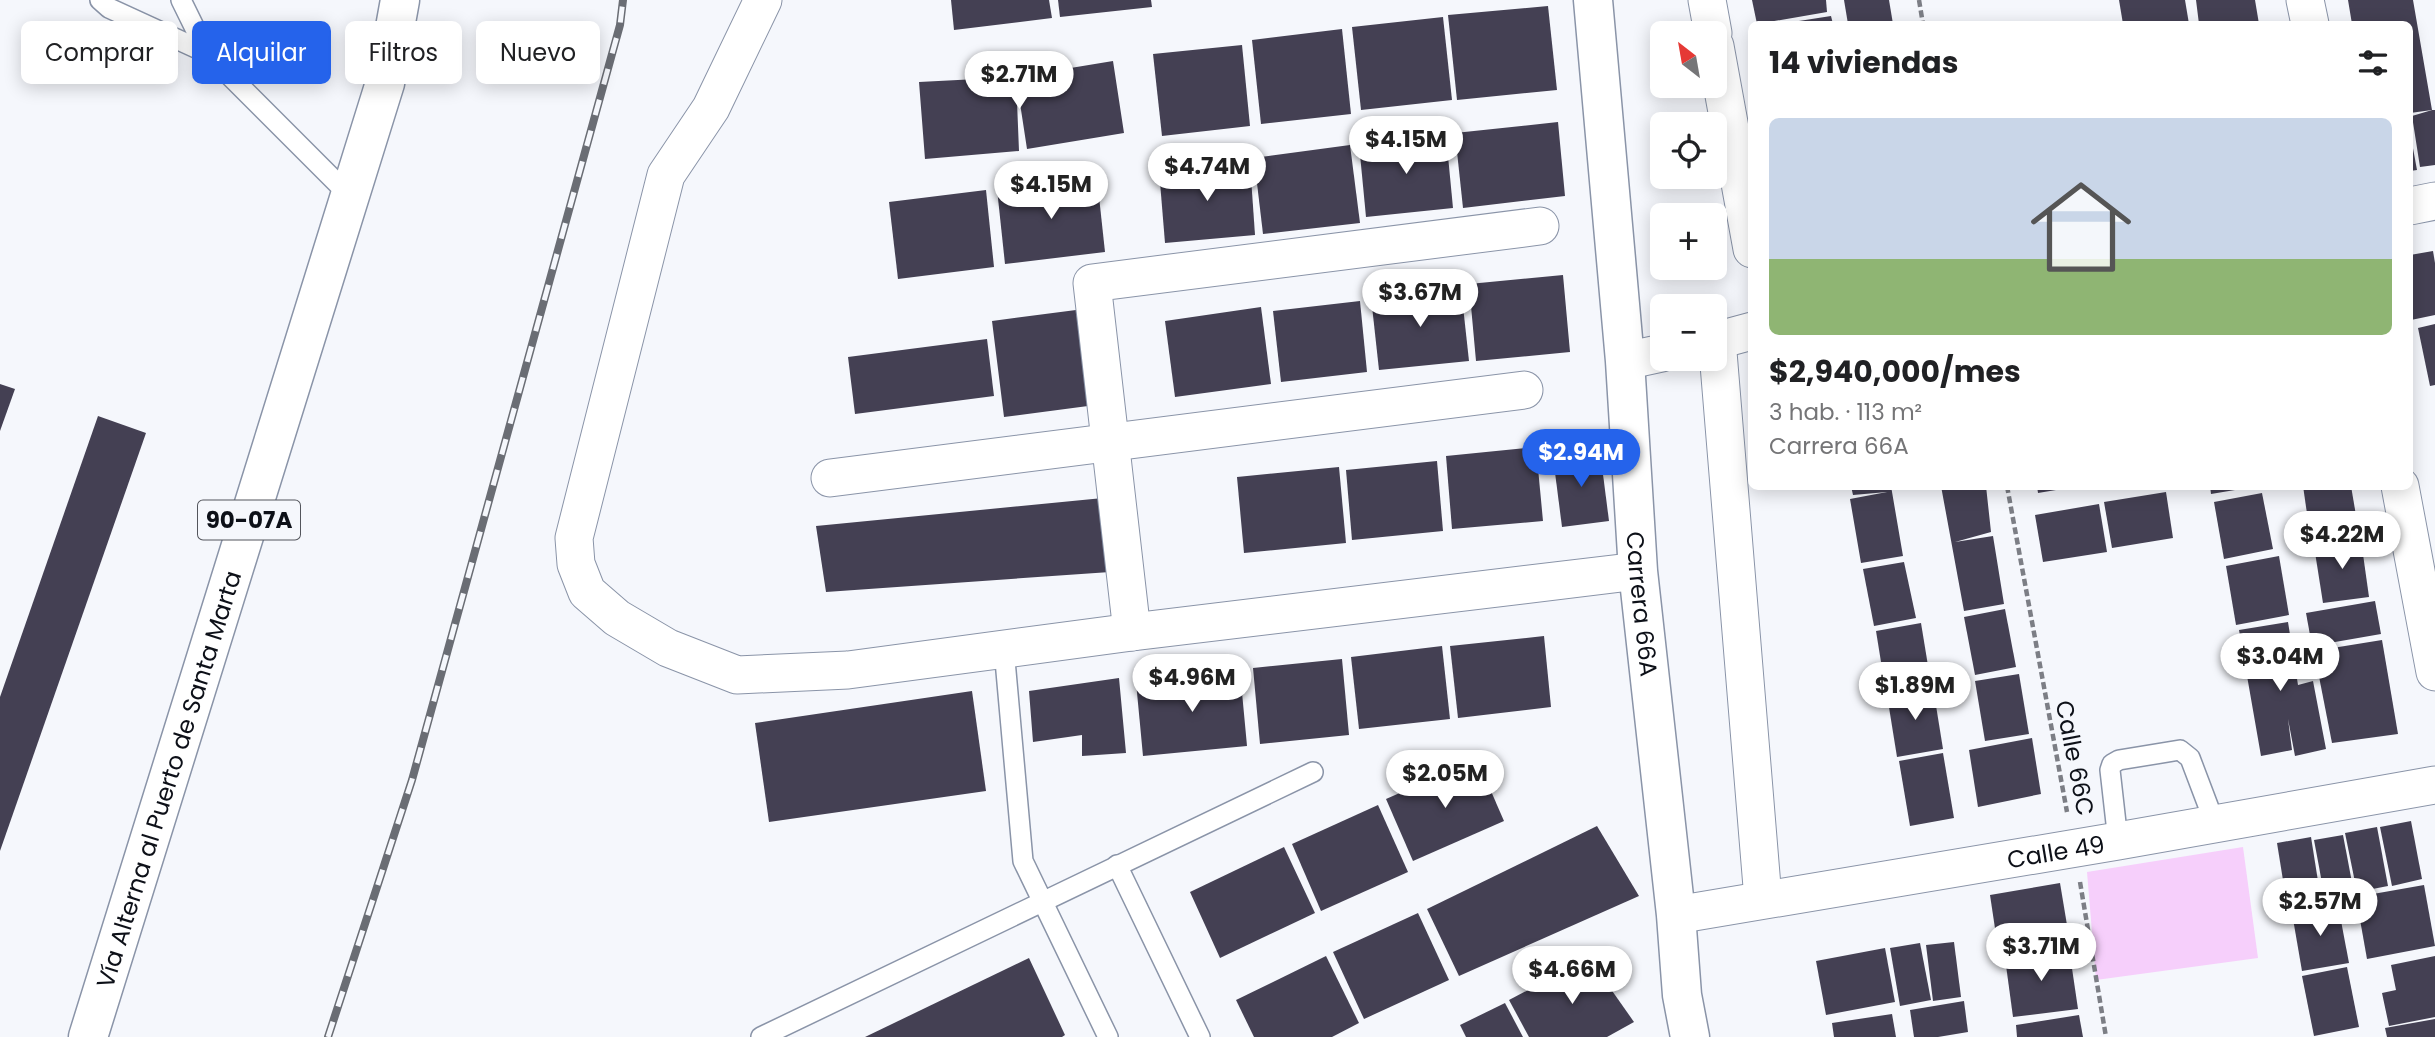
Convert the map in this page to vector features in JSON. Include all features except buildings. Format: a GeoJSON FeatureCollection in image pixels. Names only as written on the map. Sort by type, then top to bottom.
{"type":"FeatureCollection","features":[{"type":"Feature","properties":{"kind":"main road","name":"Vía Alterna al Puerto de Santa Marta"},"geometry":{"type":"LineString","coordinates":[[88,1037],[384,83],[400,0]]}},
{"type":"Feature","properties":{"kind":"main road","name":"Carrera 66A"},"geometry":{"type":"LineString","coordinates":[[1593,0],[1625,361],[1638,570],[1676,915],[1682,995],[1690,1037]]}},
{"type":"Feature","properties":{"kind":"street"},"geometry":{"type":"LineString","coordinates":[[763,0],[711,108],[666,175],[574,538],[576,564],[587,592],[617,618],[668,648],[737,675],[848,670],[1638,570]]}},
{"type":"Feature","properties":{"kind":"street"},"geometry":{"type":"LineString","coordinates":[[1707,0],[1711,21]]}},
{"type":"Feature","properties":{"kind":"street"},"geometry":{"type":"LineString","coordinates":[[2305,0],[2309,21]]}},
{"type":"Feature","properties":{"kind":"street"},"geometry":{"type":"LineString","coordinates":[[1724,98],[1748,227]]}},
{"type":"Feature","properties":{"kind":"street"},"geometry":{"type":"LineString","coordinates":[[2413,205],[2435,201]]}},
{"type":"Feature","properties":{"kind":"street"},"geometry":{"type":"LineString","coordinates":[[1132,632],[1092,283],[1540,226]]}},
{"type":"Feature","properties":{"kind":"street"},"geometry":{"type":"LineString","coordinates":[[1727,338],[1748,332]]}},
{"type":"Feature","properties":{"kind":"street"},"geometry":{"type":"LineString","coordinates":[[1625,361],[1650,356]]}},
{"type":"Feature","properties":{"kind":"street"},"geometry":{"type":"LineString","coordinates":[[1719,371],[1763,899]]}},
{"type":"Feature","properties":{"kind":"street"},"geometry":{"type":"LineString","coordinates":[[830,478],[1524,390]]}},
{"type":"Feature","properties":{"kind":"street"},"geometry":{"type":"LineString","coordinates":[[2401,490],[2435,672]]}},
{"type":"Feature","properties":{"kind":"street","name":"Calle 49"},"geometry":{"type":"LineString","coordinates":[[1676,915],[2074,849],[2435,785]]}},
{"type":"Feature","properties":{"kind":"lane"},"geometry":{"type":"LineString","coordinates":[[100,0],[109,8],[192,46]]}},
{"type":"Feature","properties":{"kind":"lane"},"geometry":{"type":"LineString","coordinates":[[181,0],[192,22]]}},
{"type":"Feature","properties":{"kind":"lane"},"geometry":{"type":"LineString","coordinates":[[238,84],[349,195]]}},
{"type":"Feature","properties":{"kind":"lane"},"geometry":{"type":"LineString","coordinates":[[1004,649],[1023,861],[1108,1037]]}},
{"type":"Feature","properties":{"kind":"lane"},"geometry":{"type":"LineString","coordinates":[[2118,841],[2110,770],[2112,764],[2119,760],[2184,751],[2190,758],[2215,824]]}},
{"type":"Feature","properties":{"kind":"lane"},"geometry":{"type":"LineString","coordinates":[[761,1037],[1313,772]]}},
{"type":"Feature","properties":{"kind":"lane"},"geometry":{"type":"LineString","coordinates":[[1117,865],[1200,1037]]}},
{"type":"Feature","properties":{"kind":"path"},"geometry":{"type":"LineString","coordinates":[[1919,0],[1922,21]]}},
{"type":"Feature","properties":{"kind":"path","name":"Calle 66C"},"geometry":{"type":"LineString","coordinates":[[2008,490],[2106,1037]]}},
{"type":"Feature","properties":{"kind":"shaded area"},"geometry":{"type":"Polygon","coordinates":[[[2243,847],[2258,958],[2096,980],[2087,872],[2243,847]]]}},
{"type":"Feature","properties":{"kind":"railway"},"geometry":{"type":"LineString","coordinates":[[328,1037],[412,780],[620,25],[623,0]]}}]}
